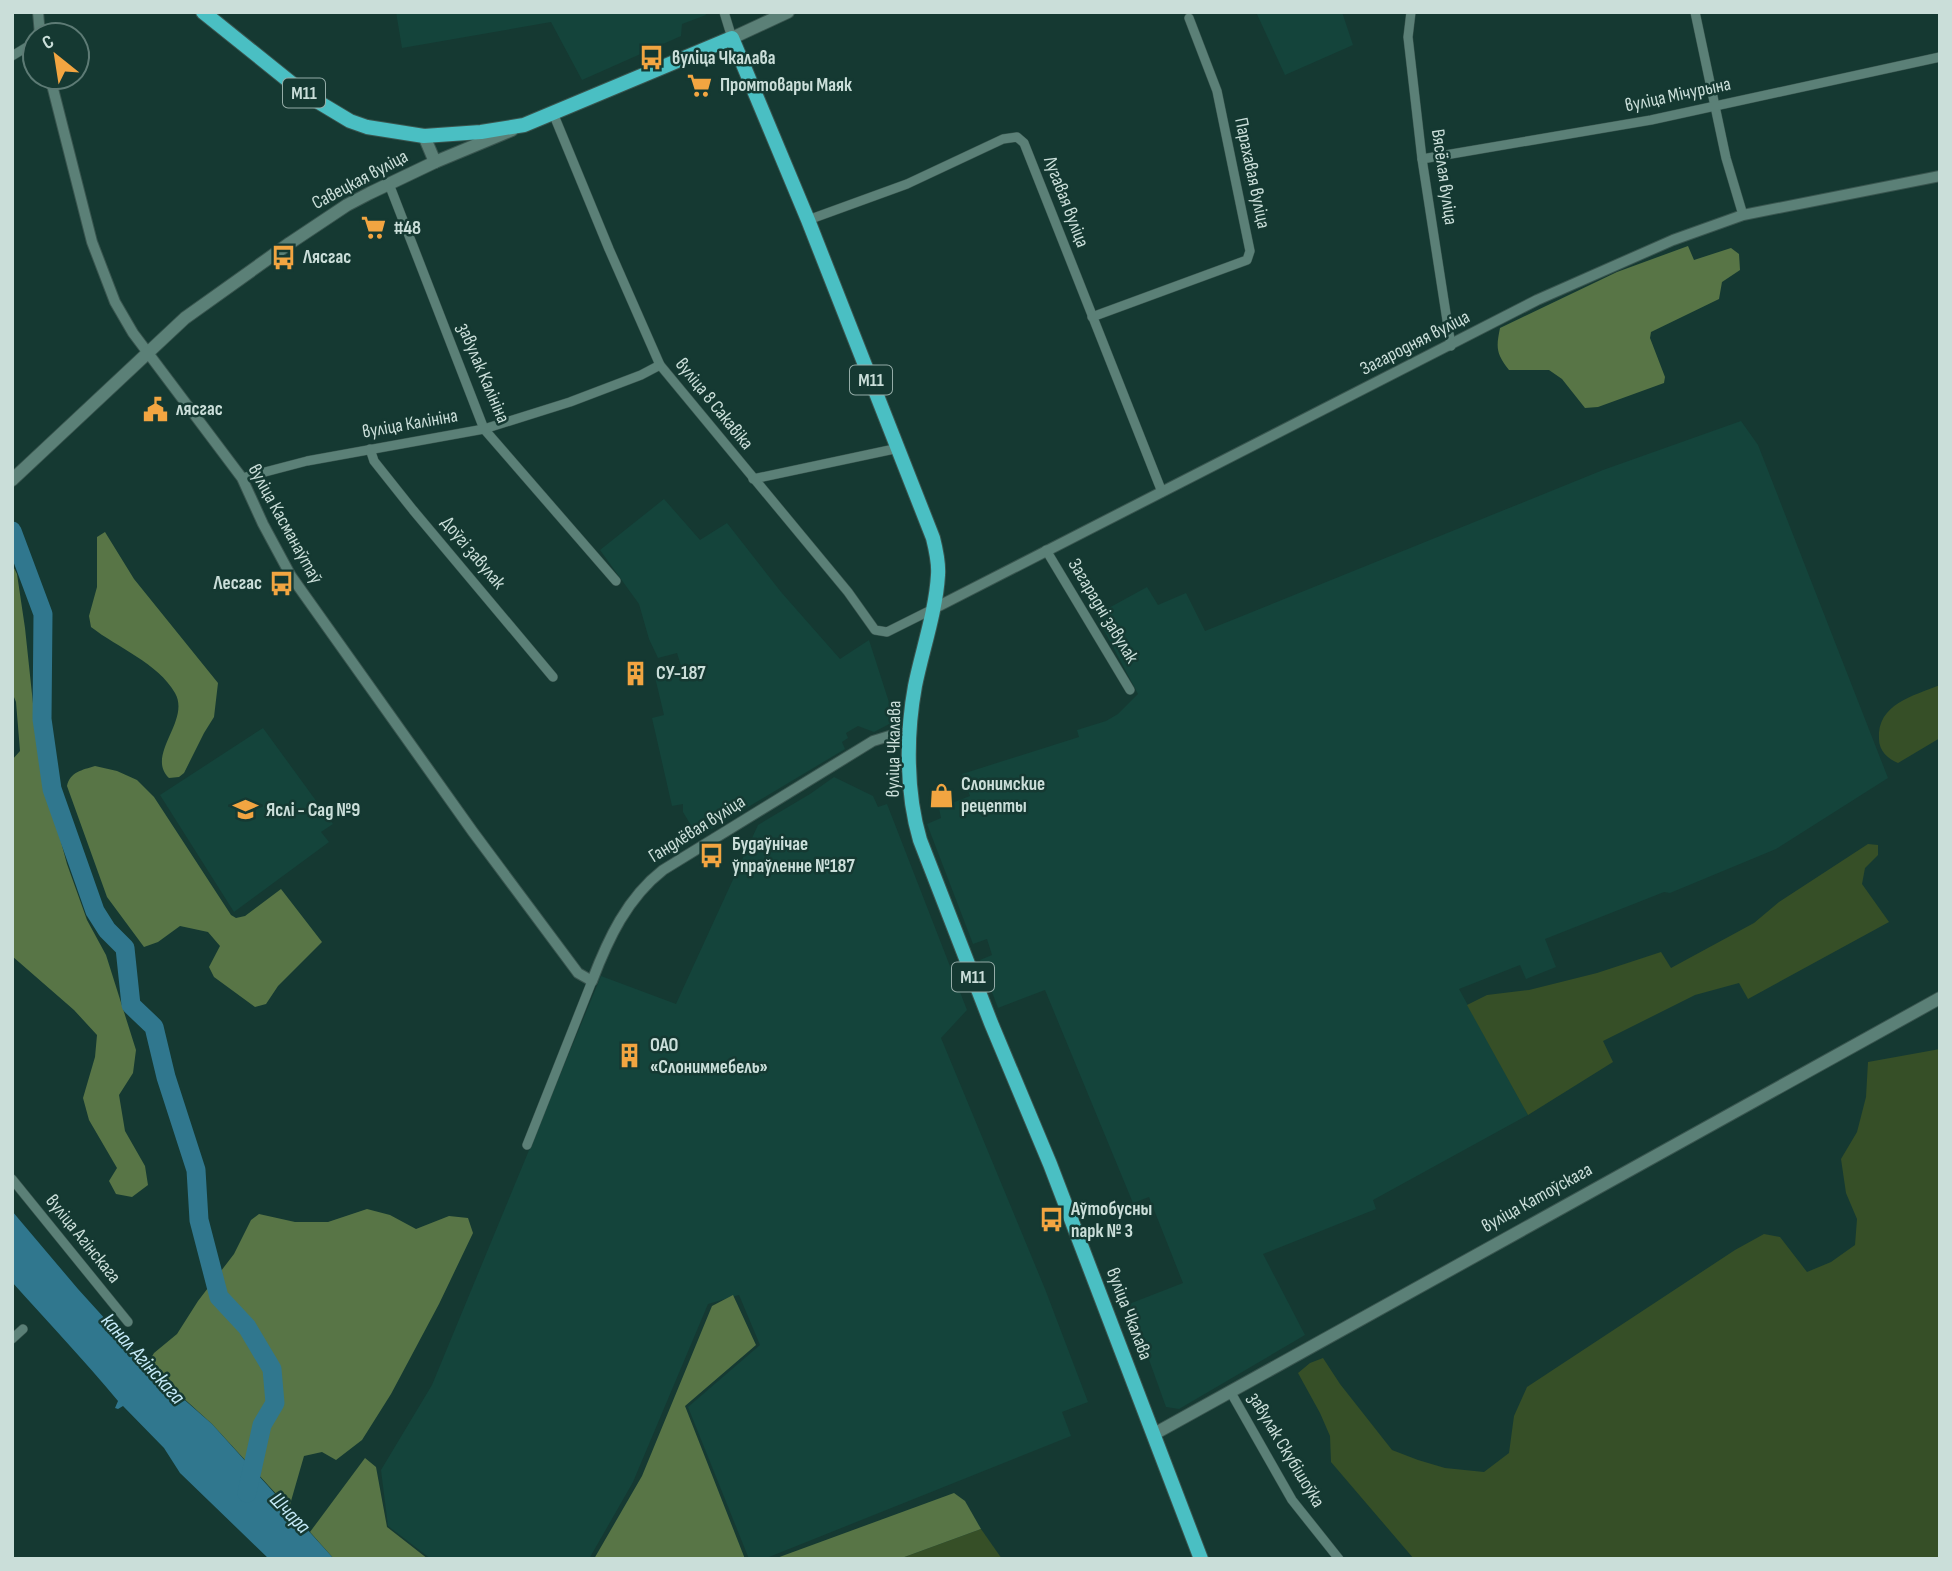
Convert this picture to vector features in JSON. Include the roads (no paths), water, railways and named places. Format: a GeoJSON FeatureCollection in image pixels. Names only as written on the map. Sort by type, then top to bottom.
{"type":"FeatureCollection","features":[{"type":"Feature","properties":{"kind":"highway","name":"М11"},"geometry":{"type":"LineString","coordinates":[[203,12],[305,94],[350,121],[367,127],[424,136],[481,132],[524,125]]}},
{"type":"Feature","properties":{"kind":"highway","name":"Савецкая вуліца"},"geometry":{"type":"LineString","coordinates":[[524,125],[732,38]]}},
{"type":"Feature","properties":{"kind":"highway","name":"вуліца Чкалава"},"geometry":{"type":"LineString","coordinates":[[732,38],[808,220],[933,538],[938,576],[914,690],[911,734],[910,783],[914,820],[920,840],[991,1023],[1053,1170],[1201,1559]]}},
{"type":"Feature","properties":{"kind":"main road","name":"Савецкая вуліца"},"geometry":{"type":"LineString","coordinates":[[732,38],[788,12]]}},
{"type":"Feature","properties":{"kind":"main road","name":"Савецкая вуліца"},"geometry":{"type":"LineString","coordinates":[[12,480],[185,318],[289,243],[347,205],[388,184],[524,125]]}},
{"type":"Feature","properties":{"kind":"main road"},"geometry":{"type":"LineString","coordinates":[[424,136],[435,162]]}},
{"type":"Feature","properties":{"kind":"main road","name":"вуліца Катоўскага"},"geometry":{"type":"LineString","coordinates":[[1154,1434],[1940,998]]}},
{"type":"Feature","properties":{"kind":"street","name":"вуліца Чкалава"},"geometry":{"type":"LineString","coordinates":[[724,12],[732,38]]}},
{"type":"Feature","properties":{"kind":"street","name":"Вясёлая вуліца"},"geometry":{"type":"LineString","coordinates":[[1411,12],[1408,37],[1422,159],[1451,346]]}},
{"type":"Feature","properties":{"kind":"street"},"geometry":{"type":"LineString","coordinates":[[1695,12],[1726,159],[1743,215]]}},
{"type":"Feature","properties":{"kind":"street","name":"Парахавая вуліца"},"geometry":{"type":"LineString","coordinates":[[1092,317],[1247,260],[1250,251],[1217,91],[1189,18]]}},
{"type":"Feature","properties":{"kind":"street","name":"вуліца Мічурына"},"geometry":{"type":"LineString","coordinates":[[1422,159],[1597,130],[1940,57]]}},
{"type":"Feature","properties":{"kind":"street","name":"вуліца Касманаўтаў"},"geometry":{"type":"LineString","coordinates":[[54,91],[92,242],[115,302],[147,354],[242,478],[291,576],[573,968],[592,981]]}},
{"type":"Feature","properties":{"kind":"street","name":"вуліца 8 Сакавіка"},"geometry":{"type":"LineString","coordinates":[[553,113],[660,365],[848,592],[875,630],[887,632],[931,610]]}},
{"type":"Feature","properties":{"kind":"street","name":"Лугавая вуліца"},"geometry":{"type":"LineString","coordinates":[[808,220],[906,184],[1003,139],[1017,137],[1024,142],[1162,492]]}},
{"type":"Feature","properties":{"kind":"street","name":"Загародняя вуліца"},"geometry":{"type":"LineString","coordinates":[[931,610],[1600,270],[1672,240],[1743,215],[1940,176]]}},
{"type":"Feature","properties":{"kind":"street","name":"завулак Калініна"},"geometry":{"type":"LineString","coordinates":[[388,184],[484,429],[616,582]]}},
{"type":"Feature","properties":{"kind":"street","name":"вуліца Калініна"},"geometry":{"type":"LineString","coordinates":[[242,478],[307,461],[484,429],[570,402],[641,376],[660,365]]}},
{"type":"Feature","properties":{"kind":"street"},"geometry":{"type":"LineString","coordinates":[[753,479],[899,448]]}},
{"type":"Feature","properties":{"kind":"street","name":"Доўгі завулак"},"geometry":{"type":"LineString","coordinates":[[370,449],[374,461],[413,510],[553,677]]}},
{"type":"Feature","properties":{"kind":"street","name":"Загарадні завулак"},"geometry":{"type":"LineString","coordinates":[[1046,550],[1130,690]]}},
{"type":"Feature","properties":{"kind":"street","name":"Гандлёвая вуліца"},"geometry":{"type":"LineString","coordinates":[[527,1145],[604,949],[625,910],[647,883],[688,853],[873,741],[899,733],[911,734]]}},
{"type":"Feature","properties":{"kind":"street","name":"вуліца Агінскага"},"geometry":{"type":"LineString","coordinates":[[12,1179],[128,1322]]}},
{"type":"Feature","properties":{"kind":"street"},"geometry":{"type":"LineString","coordinates":[[12,1339],[23,1329]]}},
{"type":"Feature","properties":{"kind":"street","name":"завулак Скубішоўка"},"geometry":{"type":"LineString","coordinates":[[1230,1391],[1292,1500],[1339,1559]]}},
{"type":"Feature","properties":{"kind":"water","name":"Шчара"},"geometry":{"type":"Polygon","coordinates":[[[12,1211],[155,1374],[212,1424],[334,1559],[269,1559],[180,1473],[164,1448],[123,1406],[115,1408],[118,1401],[12,1282],[12,1211]]]}},
{"type":"Feature","properties":{"kind":"waterway"},"geometry":{"type":"LineString","coordinates":[[12,531],[43,614],[42,719],[52,789],[95,911],[107,930],[125,948],[131,1005],[154,1027],[166,1077],[196,1170],[199,1220],[219,1297],[247,1327],[272,1369],[275,1403],[262,1425],[247,1493]]}},
{"type":"Feature","properties":{"kind":"place","name":"вуліца Чкалава"},"geometry":{"type":"Point","coordinates":[652,58]}},
{"type":"Feature","properties":{"kind":"place","name":"Промтовары Маяк"},"geometry":{"type":"Point","coordinates":[700,85]}},
{"type":"Feature","properties":{"kind":"place","name":"#48"},"geometry":{"type":"Point","coordinates":[374,228]}},
{"type":"Feature","properties":{"kind":"place","name":"Лясгас"},"geometry":{"type":"Point","coordinates":[283,257]}},
{"type":"Feature","properties":{"kind":"place","name":"лясгас"},"geometry":{"type":"Point","coordinates":[156,409]}},
{"type":"Feature","properties":{"kind":"place","name":"Лесгас"},"geometry":{"type":"Point","coordinates":[282,583]}},
{"type":"Feature","properties":{"kind":"place","name":"СУ-187"},"geometry":{"type":"Point","coordinates":[636,673]}},
{"type":"Feature","properties":{"kind":"place","name":"Слонимские рецепты"},"geometry":{"type":"Point","coordinates":[941,795]}},
{"type":"Feature","properties":{"kind":"place","name":"Яслі - Сад №9"},"geometry":{"type":"Point","coordinates":[246,810]}},
{"type":"Feature","properties":{"kind":"place","name":"Будаўнічае ўпраўленне №187"},"geometry":{"type":"Point","coordinates":[712,855]}},
{"type":"Feature","properties":{"kind":"place","name":"ОАО «Слониммебель»"},"geometry":{"type":"Point","coordinates":[630,1056]}},
{"type":"Feature","properties":{"kind":"place","name":"Аўтобусны парк № 3"},"geometry":{"type":"Point","coordinates":[1051,1220]}},
{"type":"Feature","properties":{"kind":"water label","name":"канал Агінскага"},"geometry":{"type":"Point","coordinates":[143,1359]}}]}
